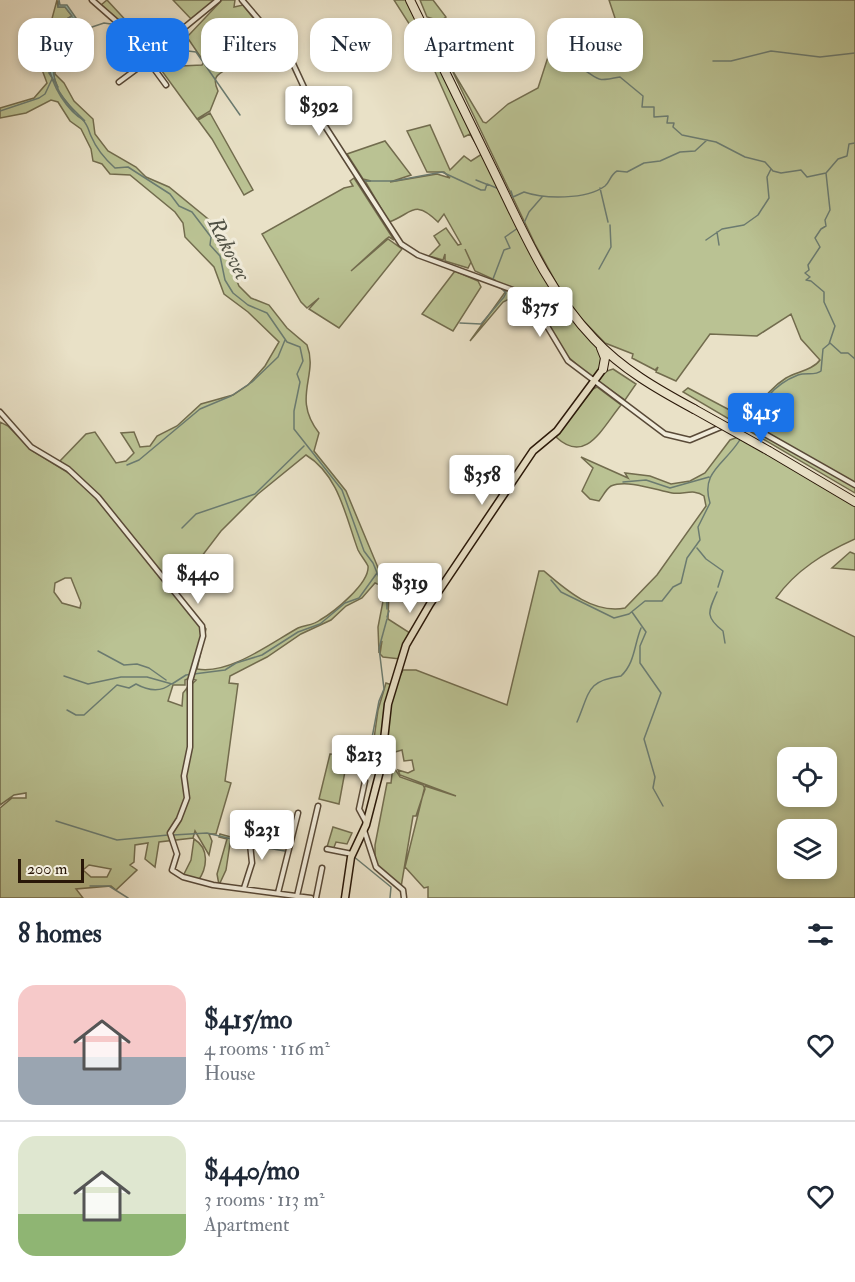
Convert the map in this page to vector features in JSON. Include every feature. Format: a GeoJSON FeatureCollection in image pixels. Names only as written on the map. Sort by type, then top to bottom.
{"type":"FeatureCollection","features":[{"type":"Feature","properties":{"kind":"highway"},"geometry":{"type":"LineString","coordinates":[[411,0],[542,268],[563,303],[604,353],[603,369],[614,364],[630,370],[855,500]]}},
{"type":"Feature","properties":{"kind":"highway"},"geometry":{"type":"LineString","coordinates":[[411,0],[536,251],[563,298],[586,327],[626,362],[695,407]]}},
{"type":"Feature","properties":{"kind":"highway"},"geometry":{"type":"LineString","coordinates":[[594,339],[630,370]]}},
{"type":"Feature","properties":{"kind":"main road"},"geometry":{"type":"LineString","coordinates":[[345,898],[352,854],[365,826],[384,756],[388,704],[409,640],[530,456],[556,432],[603,369]]}},
{"type":"Feature","properties":{"kind":"street"},"geometry":{"type":"LineString","coordinates":[[92,0],[113,18]]}},
{"type":"Feature","properties":{"kind":"street"},"geometry":{"type":"LineString","coordinates":[[189,24],[218,0]]}},
{"type":"Feature","properties":{"kind":"street"},"geometry":{"type":"LineString","coordinates":[[242,0],[294,62],[314,109],[394,235],[404,246],[418,255],[521,293],[538,311],[568,361],[672,437],[695,439],[721,427]]}},
{"type":"Feature","properties":{"kind":"street"},"geometry":{"type":"LineString","coordinates":[[119,82],[135,72]]}},
{"type":"Feature","properties":{"kind":"street"},"geometry":{"type":"LineString","coordinates":[[157,72],[166,84]]}},
{"type":"Feature","properties":{"kind":"street"},"geometry":{"type":"LineString","coordinates":[[0,412],[31,447],[68,469],[98,497],[202,626],[203,636],[190,681],[190,747],[184,776],[187,798],[179,819],[170,832],[177,854],[172,868],[183,877],[197,882],[311,898]]}},
{"type":"Feature","properties":{"kind":"street"},"geometry":{"type":"LineString","coordinates":[[734,424],[756,429],[855,484]]}},
{"type":"Feature","properties":{"kind":"street"},"geometry":{"type":"LineString","coordinates":[[365,781],[359,809],[376,867],[403,890],[404,898]]}},
{"type":"Feature","properties":{"kind":"street"},"geometry":{"type":"LineString","coordinates":[[297,896],[318,806]]}},
{"type":"Feature","properties":{"kind":"street"},"geometry":{"type":"LineString","coordinates":[[278,894],[298,813]]}},
{"type":"Feature","properties":{"kind":"street"},"geometry":{"type":"LineString","coordinates":[[244,888],[252,863],[250,844],[289,846]]}},
{"type":"Feature","properties":{"kind":"street"},"geometry":{"type":"LineString","coordinates":[[327,849],[352,854]]}},
{"type":"Feature","properties":{"kind":"street"},"geometry":{"type":"LineString","coordinates":[[316,898],[322,868]]}},
{"type":"Feature","properties":{"kind":"green space"},"geometry":{"type":"Polygon","coordinates":[[[57,0],[58,7],[65,7],[72,16],[52,18],[57,0]]]}},
{"type":"Feature","properties":{"kind":"green space"},"geometry":{"type":"Polygon","coordinates":[[[107,0],[124,18],[116,18],[101,5],[107,0]]]}},
{"type":"Feature","properties":{"kind":"green space"},"geometry":{"type":"Polygon","coordinates":[[[173,0],[215,0],[192,20],[173,0]]]}},
{"type":"Feature","properties":{"kind":"green space"},"geometry":{"type":"Polygon","coordinates":[[[222,0],[235,0],[234,7],[243,5],[253,18],[205,18],[222,0]]]}},
{"type":"Feature","properties":{"kind":"green space"},"geometry":{"type":"Polygon","coordinates":[[[394,0],[407,0],[416,18],[405,18],[394,0]]]}},
{"type":"Feature","properties":{"kind":"green space"},"geometry":{"type":"Polygon","coordinates":[[[420,0],[433,0],[446,17],[430,18],[427,17],[420,0]]]}},
{"type":"Feature","properties":{"kind":"green space"},"geometry":{"type":"Polygon","coordinates":[[[609,0],[855,0],[855,493],[683,392],[688,388],[739,415],[748,417],[780,382],[813,366],[820,360],[801,339],[791,314],[757,336],[710,334],[676,381],[656,372],[658,367],[655,370],[632,358],[633,354],[605,343],[579,316],[558,286],[535,244],[453,72],[483,122],[486,123],[508,104],[538,88],[547,60],[547,72],[643,72],[643,18],[615,18],[609,0]]]}},
{"type":"Feature","properties":{"kind":"green space"},"geometry":{"type":"Polygon","coordinates":[[[201,22],[201,58],[189,40],[189,35],[201,22]]]}},
{"type":"Feature","properties":{"kind":"green space"},"geometry":{"type":"Polygon","coordinates":[[[201,65],[201,72],[222,72],[215,80],[218,91],[210,111],[197,119],[163,72],[189,72],[189,66],[201,65]]]}},
{"type":"Feature","properties":{"kind":"green space"},"geometry":{"type":"Polygon","coordinates":[[[43,72],[51,72],[57,85],[53,72],[55,72],[74,101],[93,119],[95,134],[108,151],[136,167],[146,177],[169,187],[213,223],[239,286],[251,298],[269,305],[287,328],[307,345],[310,367],[307,408],[319,433],[314,451],[346,491],[384,582],[396,569],[389,591],[388,619],[410,633],[400,659],[383,657],[380,654],[382,641],[379,653],[378,627],[384,596],[380,585],[375,583],[362,598],[346,606],[331,620],[301,634],[267,657],[230,676],[229,683],[238,684],[225,781],[231,783],[216,834],[209,834],[212,841],[209,855],[195,831],[193,838],[159,842],[155,867],[145,859],[148,843],[135,845],[134,862],[130,865],[137,870],[116,890],[111,886],[76,889],[83,898],[0,898],[0,808],[12,798],[26,798],[26,793],[14,795],[0,805],[0,422],[8,426],[31,450],[85,483],[60,461],[86,434],[95,432],[116,463],[126,461],[134,453],[121,433],[134,432],[140,447],[150,446],[157,436],[177,426],[201,404],[233,395],[248,385],[265,366],[279,342],[248,312],[224,294],[214,267],[185,237],[183,223],[175,212],[130,175],[110,174],[102,164],[93,161],[91,149],[81,129],[70,121],[58,102],[51,100],[26,113],[0,118],[0,108],[34,98],[47,83],[43,72]],[[306,455],[258,494],[221,531],[179,586],[179,595],[206,629],[197,669],[209,670],[236,663],[298,628],[318,622],[350,596],[367,573],[368,566],[358,550],[334,485],[317,464],[306,455]],[[71,578],[55,583],[54,592],[62,603],[80,608],[81,603],[71,578]],[[189,678],[185,680],[185,685],[173,685],[168,701],[182,706],[183,693],[187,688],[189,707],[187,769],[192,742],[192,684],[196,680],[189,678]],[[89,865],[83,870],[91,877],[107,877],[111,869],[89,865]]]}},
{"type":"Feature","properties":{"kind":"green space"},"geometry":{"type":"Polygon","coordinates":[[[435,72],[443,72],[529,247],[601,352],[603,362],[596,376],[590,376],[566,355],[540,310],[509,299],[503,302],[470,341],[506,291],[497,286],[495,280],[475,271],[471,262],[468,268],[445,261],[445,254],[443,260],[429,256],[440,245],[434,236],[446,228],[458,245],[461,244],[444,214],[438,222],[418,209],[389,222],[365,181],[371,181],[363,179],[347,154],[385,141],[411,175],[390,182],[437,174],[450,178],[444,172],[427,172],[407,131],[430,125],[450,170],[464,156],[471,161],[482,154],[470,134],[464,137],[435,72]]]}},
{"type":"Feature","properties":{"kind":"green space"},"geometry":{"type":"Polygon","coordinates":[[[210,113],[253,190],[244,195],[212,139],[198,120],[210,113]]]}},
{"type":"Feature","properties":{"kind":"green space"},"geometry":{"type":"Polygon","coordinates":[[[354,178],[394,240],[389,237],[386,239],[351,271],[388,239],[402,249],[339,328],[309,309],[319,298],[307,308],[301,302],[262,234],[344,188],[353,186],[350,181],[354,178]]]}},
{"type":"Feature","properties":{"kind":"green space"},"geometry":{"type":"Polygon","coordinates":[[[455,271],[478,281],[481,287],[453,331],[422,314],[455,271]]]}},
{"type":"Feature","properties":{"kind":"green space"},"geometry":{"type":"Polygon","coordinates":[[[613,369],[636,384],[625,400],[598,381],[604,372],[613,369]]]}},
{"type":"Feature","properties":{"kind":"green space"},"geometry":{"type":"Polygon","coordinates":[[[597,387],[621,405],[593,440],[576,447],[567,445],[556,437],[593,389],[597,387]]]}},
{"type":"Feature","properties":{"kind":"green space"},"geometry":{"type":"Polygon","coordinates":[[[738,437],[855,506],[855,539],[811,563],[792,579],[776,598],[855,637],[855,898],[428,898],[428,887],[424,888],[405,867],[425,786],[456,796],[400,775],[398,770],[408,773],[414,770],[412,760],[404,761],[402,750],[392,753],[387,736],[392,699],[403,670],[416,670],[507,705],[539,571],[544,571],[561,586],[591,604],[613,609],[625,608],[657,575],[706,506],[704,496],[696,492],[672,493],[625,484],[611,486],[599,501],[590,499],[582,491],[593,468],[581,457],[628,478],[625,473],[650,476],[671,484],[690,481],[705,473],[730,440],[738,437]]]}},
{"type":"Feature","properties":{"kind":"green space"},"geometry":{"type":"Polygon","coordinates":[[[850,552],[855,554],[855,570],[832,568],[850,552]]]}},
{"type":"Feature","properties":{"kind":"green space"},"geometry":{"type":"Polygon","coordinates":[[[386,683],[392,685],[380,754],[373,746],[378,710],[386,683]]]}},
{"type":"Feature","properties":{"kind":"green space"},"geometry":{"type":"Polygon","coordinates":[[[330,754],[348,755],[339,804],[319,799],[330,754]]]}},
{"type":"Feature","properties":{"kind":"green space"},"geometry":{"type":"Polygon","coordinates":[[[393,766],[400,777],[423,785],[425,789],[416,816],[413,816],[401,887],[381,870],[375,861],[375,845],[387,783],[391,783],[393,766]]]}},
{"type":"Feature","properties":{"kind":"green space"},"geometry":{"type":"Polygon","coordinates":[[[333,827],[352,833],[347,844],[336,842],[333,850],[327,847],[333,827]]]}},
{"type":"Feature","properties":{"kind":"green space"},"geometry":{"type":"Polygon","coordinates":[[[220,834],[231,837],[226,870],[219,885],[217,874],[227,839],[219,837],[220,834]]]}},
{"type":"Feature","properties":{"kind":"green space"},"geometry":{"type":"Polygon","coordinates":[[[194,839],[202,847],[205,858],[204,870],[198,881],[183,876],[191,860],[194,839]]]}},
{"type":"Feature","properties":{"kind":"water"},"geometry":{"type":"Polygon","coordinates":[[[59,0],[60,5],[67,5],[76,18],[68,18],[72,16],[65,7],[58,7],[59,0]]]}},
{"type":"Feature","properties":{"kind":"water"},"geometry":{"type":"Polygon","coordinates":[[[54,72],[59,92],[64,99],[85,121],[66,104],[57,89],[50,73],[54,72]]]}},
{"type":"Feature","properties":{"kind":"waterway"},"geometry":{"type":"LineString","coordinates":[[94,26],[106,23]]}},
{"type":"Feature","properties":{"kind":"waterway"},"geometry":{"type":"LineString","coordinates":[[189,51],[196,52],[240,115]]}},
{"type":"Feature","properties":{"kind":"waterway"},"geometry":{"type":"LineString","coordinates":[[713,61],[731,61],[771,51],[820,57],[855,53]]}},
{"type":"Feature","properties":{"kind":"waterway","name":"Rakovec"},"geometry":{"type":"LineString","coordinates":[[49,72],[58,87]]}},
{"type":"Feature","properties":{"kind":"waterway"},"geometry":{"type":"LineString","coordinates":[[587,72],[598,79],[620,77],[643,96],[642,107],[654,107],[654,117],[668,116],[667,123],[674,123],[673,127],[682,135],[716,142],[745,157],[765,162],[773,171],[781,173],[801,170],[807,177],[826,173],[838,159],[847,156],[849,144],[855,143]]}},
{"type":"Feature","properties":{"kind":"waterway"},"geometry":{"type":"LineString","coordinates":[[0,111],[39,98],[45,94],[52,79]]}},
{"type":"Feature","properties":{"kind":"waterway","name":"Rakovec"},"geometry":{"type":"LineString","coordinates":[[59,92],[74,112]]}},
{"type":"Feature","properties":{"kind":"waterway","name":"Rakovec"},"geometry":{"type":"LineString","coordinates":[[82,119],[98,149],[115,168],[128,167],[170,194],[179,206],[192,212],[211,237],[210,245],[220,256],[225,280],[233,293],[248,305],[267,313],[287,342],[300,347],[303,361],[297,374],[300,382],[294,411],[294,429],[342,490],[364,551],[373,563],[387,597],[387,609]]}},
{"type":"Feature","properties":{"kind":"waterway"},"geometry":{"type":"LineString","coordinates":[[511,191],[513,197],[524,192],[553,197],[587,194],[605,186],[617,171],[627,172],[644,163],[660,161],[680,152],[695,151],[707,140]]}},
{"type":"Feature","properties":{"kind":"waterway"},"geometry":{"type":"LineString","coordinates":[[706,240],[722,229],[744,225],[758,215],[769,198],[767,177],[771,169]]}},
{"type":"Feature","properties":{"kind":"waterway"},"geometry":{"type":"LineString","coordinates":[[361,181],[394,181],[442,172],[481,190],[485,190],[487,184],[499,189]]}},
{"type":"Feature","properties":{"kind":"waterway"},"geometry":{"type":"LineString","coordinates":[[743,434],[765,399],[779,385],[798,375],[821,371],[823,349],[829,344],[835,326],[824,302],[824,292],[811,281],[806,280],[810,277],[805,273],[809,270],[808,265],[820,247],[815,238],[826,226],[825,220],[830,210],[826,173]]}},
{"type":"Feature","properties":{"kind":"waterway"},"geometry":{"type":"LineString","coordinates":[[476,180],[486,184]]}},
{"type":"Feature","properties":{"kind":"waterway"},"geometry":{"type":"LineString","coordinates":[[600,188],[608,222]]}},
{"type":"Feature","properties":{"kind":"waterway"},"geometry":{"type":"LineString","coordinates":[[524,223],[529,212],[542,197]]}},
{"type":"Feature","properties":{"kind":"waterway"},"geometry":{"type":"LineString","coordinates":[[599,269],[611,247],[610,225]]}},
{"type":"Feature","properties":{"kind":"waterway"},"geometry":{"type":"LineString","coordinates":[[493,279],[504,250],[510,248],[505,237],[518,228]]}},
{"type":"Feature","properties":{"kind":"waterway"},"geometry":{"type":"LineString","coordinates":[[717,232],[719,245]]}},
{"type":"Feature","properties":{"kind":"waterway"},"geometry":{"type":"LineString","coordinates":[[460,323],[481,324],[504,297],[506,293],[501,288]]}},
{"type":"Feature","properties":{"kind":"waterway"},"geometry":{"type":"LineString","coordinates":[[127,465],[139,460],[200,409],[231,396],[252,382],[278,357],[285,340]]}},
{"type":"Feature","properties":{"kind":"waterway"},"geometry":{"type":"LineString","coordinates":[[830,343],[841,353],[848,353],[855,359]]}},
{"type":"Feature","properties":{"kind":"waterway"},"geometry":{"type":"LineString","coordinates":[[551,580],[561,592],[614,618],[629,614],[645,601],[662,601],[673,587],[681,583],[687,558],[700,540],[698,527],[710,503],[708,492],[711,475],[741,438]]}},
{"type":"Feature","properties":{"kind":"waterway"},"geometry":{"type":"LineString","coordinates":[[182,528],[196,514],[255,494],[304,446]]}},
{"type":"Feature","properties":{"kind":"waterway"},"geometry":{"type":"LineString","coordinates":[[623,482],[646,480],[670,488],[709,477]]}},
{"type":"Feature","properties":{"kind":"waterway"},"geometry":{"type":"LineString","coordinates":[[697,548],[706,559],[723,571],[718,587]]}},
{"type":"Feature","properties":{"kind":"waterway"},"geometry":{"type":"LineString","coordinates":[[64,676],[88,684],[121,677],[147,677],[172,684],[186,675],[225,670],[236,663],[262,655],[298,632],[320,624],[345,603],[359,598],[377,573]]}},
{"type":"Feature","properties":{"kind":"waterway"},"geometry":{"type":"LineString","coordinates":[[717,592],[710,614],[713,622],[723,631],[725,643]]}},
{"type":"Feature","properties":{"kind":"waterway","name":"Rakovec"},"geometry":{"type":"LineString","coordinates":[[387,617],[389,611]]}},
{"type":"Feature","properties":{"kind":"waterway"},"geometry":{"type":"LineString","coordinates":[[632,612],[646,632],[640,646],[640,663],[661,693],[644,739],[655,777],[653,788],[663,806]]}},
{"type":"Feature","properties":{"kind":"waterway","name":"Rakovec"},"geometry":{"type":"LineString","coordinates":[[379,754],[372,749],[371,743],[379,701],[384,689],[379,648],[387,619]]}},
{"type":"Feature","properties":{"kind":"waterway"},"geometry":{"type":"LineString","coordinates":[[577,722],[587,696],[595,685],[601,681],[621,676],[626,671],[632,660],[641,628]]}},
{"type":"Feature","properties":{"kind":"waterway"},"geometry":{"type":"LineString","coordinates":[[98,651],[124,665],[137,664],[149,668],[166,680]]}},
{"type":"Feature","properties":{"kind":"waterway"},"geometry":{"type":"LineString","coordinates":[[67,710],[76,715],[84,715],[117,685],[129,688],[136,684],[154,690],[171,684]]}},
{"type":"Feature","properties":{"kind":"waterway"},"geometry":{"type":"LineString","coordinates":[[56,821],[117,840],[168,835]]}},
{"type":"Feature","properties":{"kind":"waterway"},"geometry":{"type":"LineString","coordinates":[[173,835],[207,833],[248,843]]}},
{"type":"Feature","properties":{"kind":"waterway"},"geometry":{"type":"LineString","coordinates":[[255,846],[285,851]]}},
{"type":"Feature","properties":{"kind":"waterway"},"geometry":{"type":"LineString","coordinates":[[353,856],[391,887],[390,898]]}},
{"type":"Feature","properties":{"kind":"waterway"},"geometry":{"type":"LineString","coordinates":[[90,886],[109,886],[128,898]]}}]}
